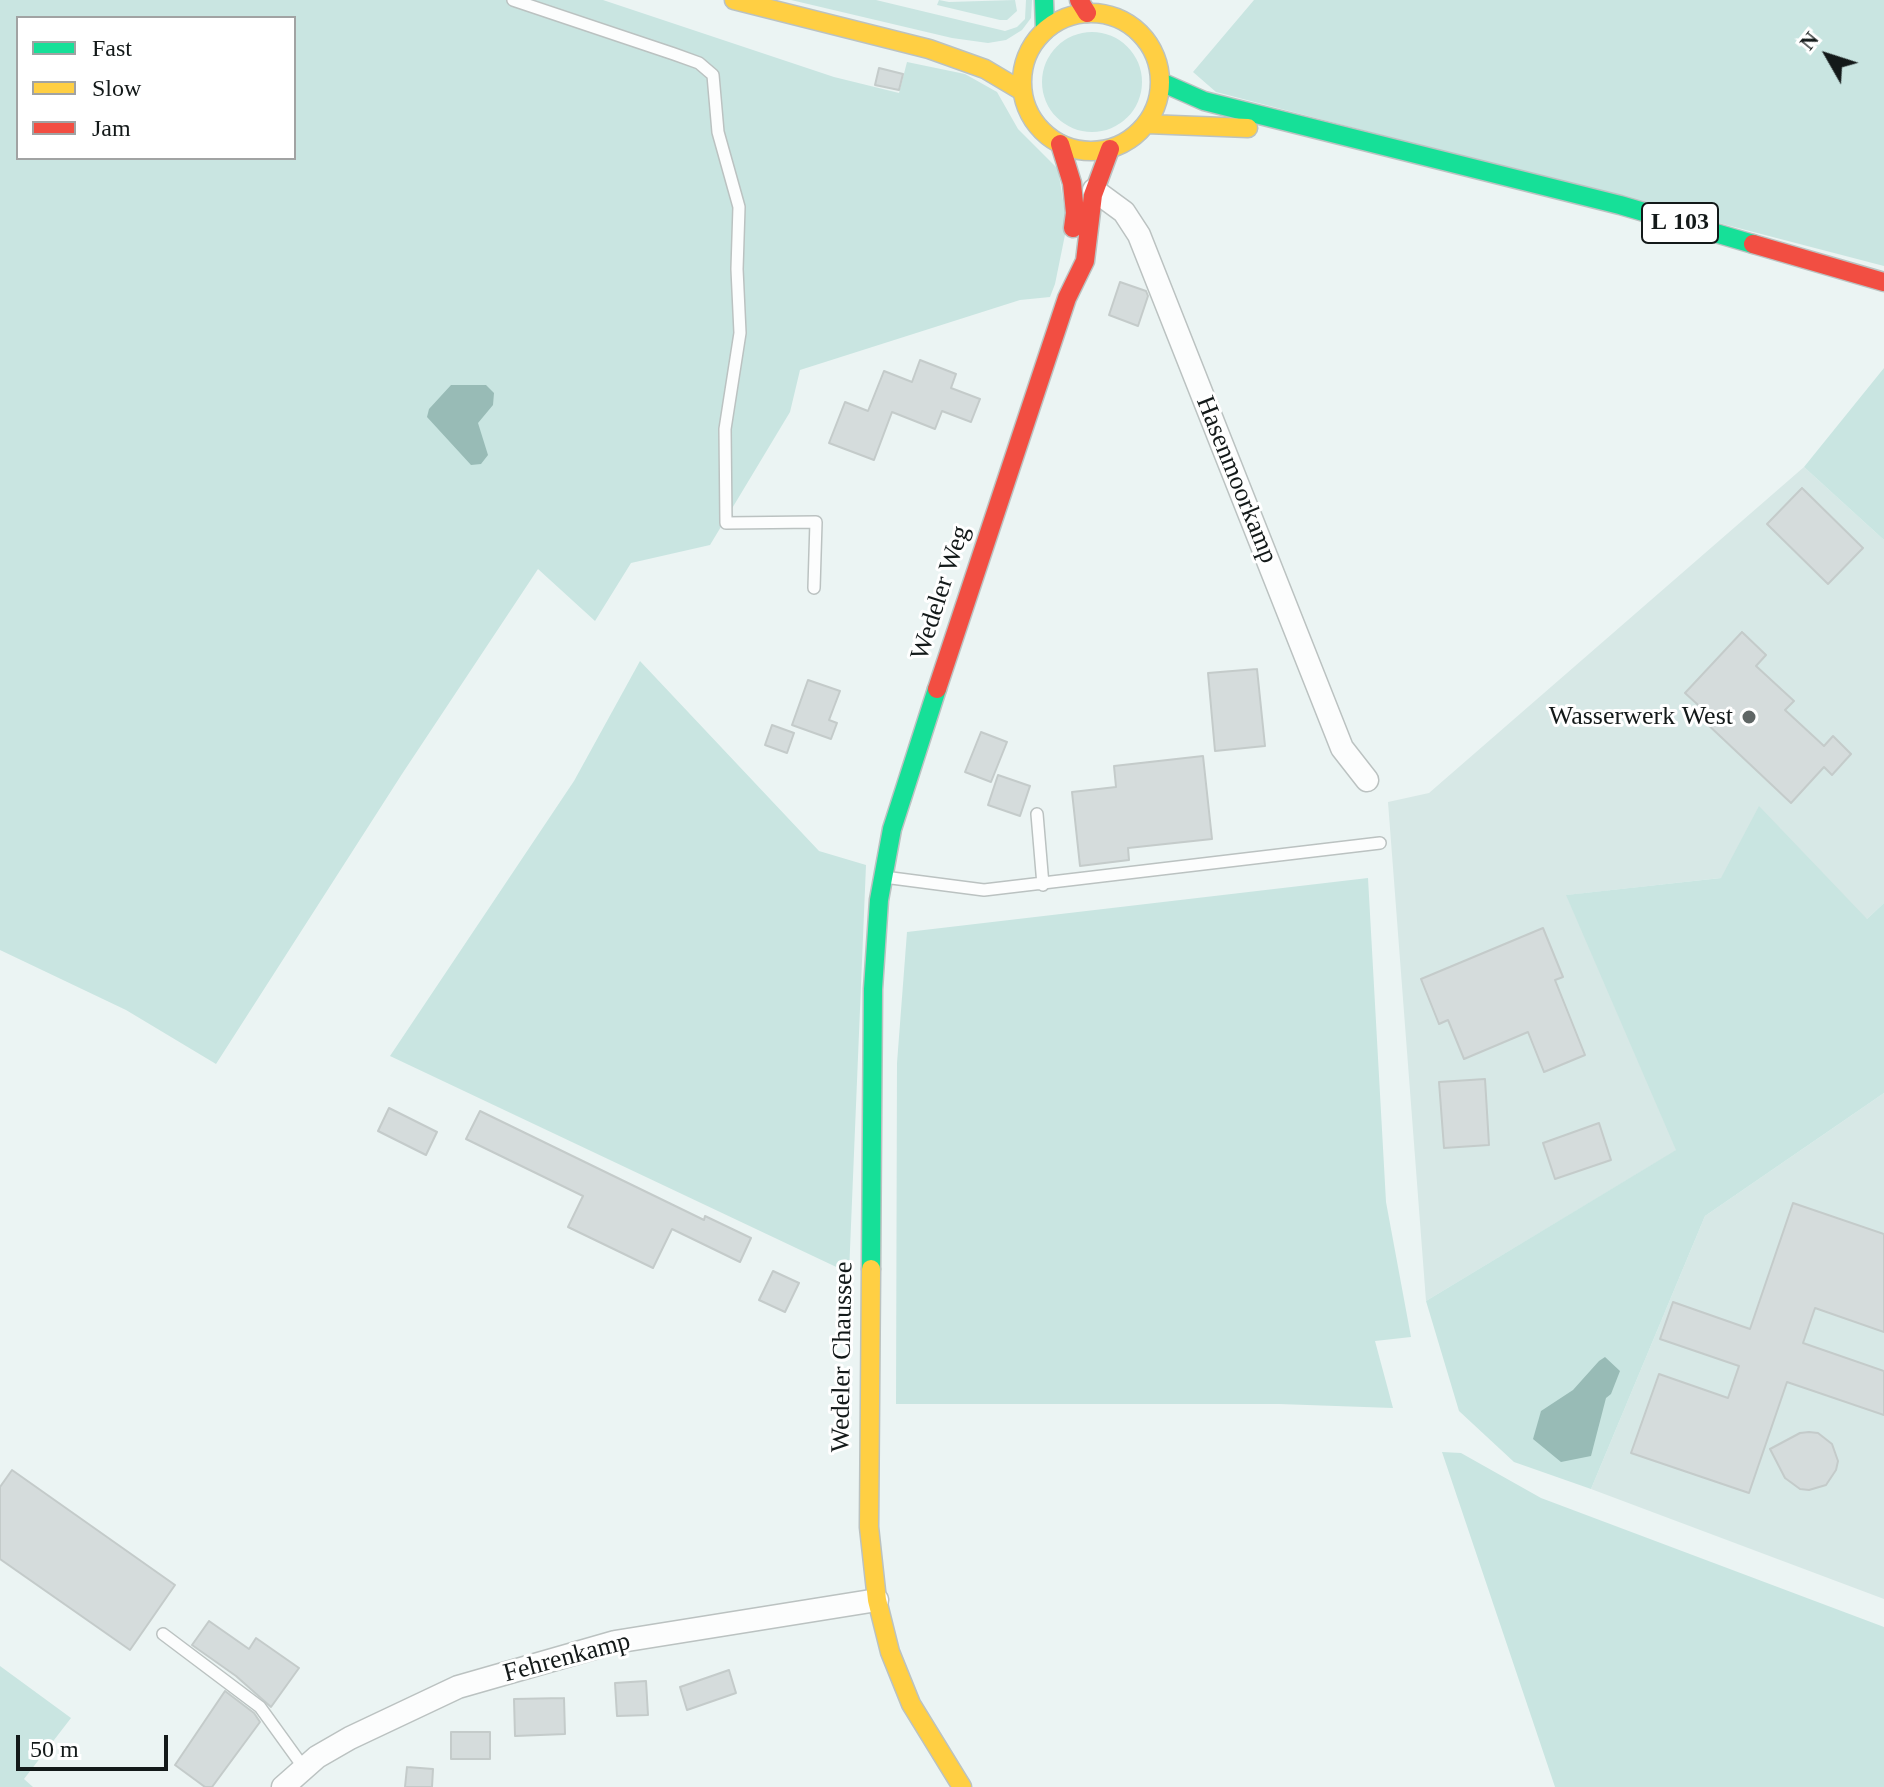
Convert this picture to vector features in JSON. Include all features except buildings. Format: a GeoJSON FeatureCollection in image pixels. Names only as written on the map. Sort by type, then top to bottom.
{"type":"FeatureCollection","features":[{"type":"Feature","properties":{"kind":"main road"},"geometry":{"type":"LineString","coordinates":[[734,0],[929,49],[985,69],[1022,91]]}},
{"type":"Feature","properties":{"kind":"main road"},"geometry":{"type":"LineString","coordinates":[[1044,0],[1045,30]]}},
{"type":"Feature","properties":{"kind":"main road"},"geometry":{"type":"LineString","coordinates":[[1083,6],[1130,24],[1146,39],[1157,59],[1161,82],[1157,104],[1147,124],[1130,139],[1110,149],[1079,151],[1060,144],[1042,131],[1029,113],[1022,91],[1023,68],[1031,47],[1045,30],[1083,6]]}},
{"type":"Feature","properties":{"kind":"main road"},"geometry":{"type":"LineString","coordinates":[[1007,50],[1031,47]]}},
{"type":"Feature","properties":{"kind":"main road"},"geometry":{"type":"LineString","coordinates":[[929,49],[982,50]]}},
{"type":"Feature","properties":{"kind":"main road","name":"L 103"},"geometry":{"type":"LineString","coordinates":[[1161,82],[1204,101],[1620,205],[1884,282]]}},
{"type":"Feature","properties":{"kind":"main road","name":"L 103"},"geometry":{"type":"LineString","coordinates":[[1147,124],[1332,135]]}},
{"type":"Feature","properties":{"kind":"main road","name":"Wedeler Weg"},"geometry":{"type":"LineString","coordinates":[[1060,144],[1072,183],[1075,213],[1066,266],[1067,298]]}},
{"type":"Feature","properties":{"kind":"main road","name":"Wedeler Weg"},"geometry":{"type":"LineString","coordinates":[[879,907],[892,829],[909,773],[1067,298],[1085,261],[1094,190],[1110,149]]}},
{"type":"Feature","properties":{"kind":"main road","name":"Wedeler Chaussee"},"geometry":{"type":"LineString","coordinates":[[879,907],[873,989],[867,1454],[869,1527],[877,1600],[890,1652],[911,1704],[962,1787]]}},
{"type":"Feature","properties":{"kind":"street","name":"Hasenmoorkamp"},"geometry":{"type":"LineString","coordinates":[[1094,190],[1124,212],[1139,235],[1342,748],[1367,780]]}},
{"type":"Feature","properties":{"kind":"street","name":"Fehrenkamp"},"geometry":{"type":"LineString","coordinates":[[283,1787],[317,1757],[385,1720],[458,1687],[615,1642],[877,1600]]}},
{"type":"Feature","properties":{"kind":"lane"},"geometry":{"type":"LineString","coordinates":[[513,0],[699,63],[713,75],[718,132],[739,207],[740,333],[725,429],[726,523],[816,522],[814,588]]}},
{"type":"Feature","properties":{"kind":"lane"},"geometry":{"type":"LineString","coordinates":[[1037,814],[1043,885]]}},
{"type":"Feature","properties":{"kind":"lane"},"geometry":{"type":"LineString","coordinates":[[883,877],[984,890],[1380,843]]}},
{"type":"Feature","properties":{"kind":"lane"},"geometry":{"type":"LineString","coordinates":[[163,1634],[260,1707],[304,1768]]}},
{"type":"Feature","properties":{"kind":"shaded area"},"geometry":{"type":"Polygon","coordinates":[[[0,0],[603,0],[834,77],[899,93],[907,62],[965,74],[997,92],[1018,129],[1058,169],[1067,225],[1050,297],[1020,300],[800,370],[790,412],[710,545],[631,563],[595,621],[538,569],[216,1064],[126,1010],[0,950],[0,0]]]}},
{"type":"Feature","properties":{"kind":"shaded area"},"geometry":{"type":"Polygon","coordinates":[[[791,0],[876,0],[1005,31],[1017,27],[1025,19],[1026,0],[1032,0],[1031,18],[1022,30],[1006,40],[988,43],[952,38],[791,0]]]}},
{"type":"Feature","properties":{"kind":"shaded area"},"geometry":{"type":"Polygon","coordinates":[[[939,0],[1015,0],[1017,11],[1007,20],[1000,20],[937,5],[939,0]]]}},
{"type":"Feature","properties":{"kind":"shaded area"},"geometry":{"type":"Polygon","coordinates":[[[1254,0],[1884,0],[1884,266],[1216,92],[1193,72],[1254,0]]]}},
{"type":"Feature","properties":{"kind":"shaded area"},"geometry":{"type":"Polygon","coordinates":[[[1092,32],[1111,36],[1127,47],[1138,63],[1142,82],[1138,101],[1127,117],[1111,128],[1092,132],[1073,128],[1057,117],[1046,101],[1042,82],[1046,63],[1057,47],[1073,36],[1092,32]]]}},
{"type":"Feature","properties":{"kind":"shaded area"},"geometry":{"type":"Polygon","coordinates":[[[1884,368],[1884,540],[1804,467],[1884,368]]]}},
{"type":"Feature","properties":{"kind":"shaded area"},"geometry":{"type":"Polygon","coordinates":[[[451,385],[486,385],[494,393],[493,405],[478,423],[488,455],[481,464],[471,465],[427,417],[429,409],[451,385]]]}},
{"type":"Feature","properties":{"kind":"shaded area"},"geometry":{"type":"Polygon","coordinates":[[[1804,467],[1884,540],[1884,903],[1867,919],[1721,878],[1567,895],[1677,1150],[1426,1301],[1388,802],[1429,793],[1804,467]]]}},
{"type":"Feature","properties":{"kind":"shaded area"},"geometry":{"type":"Polygon","coordinates":[[[640,661],[819,851],[866,865],[849,1273],[390,1056],[574,781],[640,661]]]}},
{"type":"Feature","properties":{"kind":"shaded area"},"geometry":{"type":"Polygon","coordinates":[[[1759,806],[1867,919],[1884,903],[1884,1093],[1705,1216],[1591,1489],[1514,1462],[1459,1411],[1426,1301],[1676,1150],[1566,895],[1721,878],[1759,806]]]}},
{"type":"Feature","properties":{"kind":"shaded area"},"geometry":{"type":"Polygon","coordinates":[[[1368,878],[1386,1202],[1411,1337],[1375,1341],[1393,1408],[1279,1404],[896,1404],[897,1063],[907,932],[1368,878]]]}},
{"type":"Feature","properties":{"kind":"shaded area"},"geometry":{"type":"Polygon","coordinates":[[[1884,1093],[1884,1599],[1591,1489],[1705,1216],[1884,1093]]]}},
{"type":"Feature","properties":{"kind":"shaded area"},"geometry":{"type":"Polygon","coordinates":[[[1605,1357],[1620,1371],[1611,1394],[1606,1398],[1591,1456],[1561,1462],[1533,1439],[1541,1411],[1573,1390],[1605,1357]]]}},
{"type":"Feature","properties":{"kind":"shaded area"},"geometry":{"type":"Polygon","coordinates":[[[1442,1452],[1461,1453],[1541,1498],[1884,1627],[1884,1787],[1555,1787],[1442,1452]]]}},
{"type":"Feature","properties":{"kind":"shaded area"},"geometry":{"type":"Polygon","coordinates":[[[0,1666],[71,1718],[24,1779],[33,1787],[0,1787],[0,1666]]]}},
{"type":"Feature","properties":{"kind":"traffic: fast"},"geometry":{"type":"LineString","coordinates":[[1044,0],[1045,30]]}},
{"type":"Feature","properties":{"kind":"traffic: fast"},"geometry":{"type":"LineString","coordinates":[[1161,82],[1204,101],[1620,205],[1753,244]]}},
{"type":"Feature","properties":{"kind":"traffic: fast"},"geometry":{"type":"LineString","coordinates":[[871,1269],[873,989],[879,900],[892,829],[937,689]]}},
{"type":"Feature","properties":{"kind":"traffic: slow"},"geometry":{"type":"LineString","coordinates":[[734,0],[929,49],[985,69],[1022,91]]}},
{"type":"Feature","properties":{"kind":"traffic: slow"},"geometry":{"type":"LineString","coordinates":[[1091,13],[1117,18],[1140,33],[1155,56],[1160,82],[1155,108],[1140,131],[1117,146],[1091,151],[1065,146],[1042,131],[1027,108],[1022,82],[1027,56],[1042,33],[1065,18],[1091,13]]}},
{"type":"Feature","properties":{"kind":"traffic: slow"},"geometry":{"type":"LineString","coordinates":[[1147,124],[1248,128]]}},
{"type":"Feature","properties":{"kind":"traffic: slow"},"geometry":{"type":"LineString","coordinates":[[871,1269],[869,1527],[877,1600],[890,1652],[911,1704],[962,1787]]}},
{"type":"Feature","properties":{"kind":"traffic: jam"},"geometry":{"type":"LineString","coordinates":[[1079,0],[1087,13]]}},
{"type":"Feature","properties":{"kind":"traffic: jam"},"geometry":{"type":"LineString","coordinates":[[1060,144],[1072,183],[1073,228]]}},
{"type":"Feature","properties":{"kind":"traffic: jam"},"geometry":{"type":"LineString","coordinates":[[937,689],[1067,298],[1085,261],[1093,195],[1110,149]]}},
{"type":"Feature","properties":{"kind":"traffic: jam"},"geometry":{"type":"LineString","coordinates":[[1753,244],[1884,282]]}},
{"type":"Feature","properties":{"kind":"place","name":"Wasserwerk West"},"geometry":{"type":"Point","coordinates":[1749,717]}}]}
